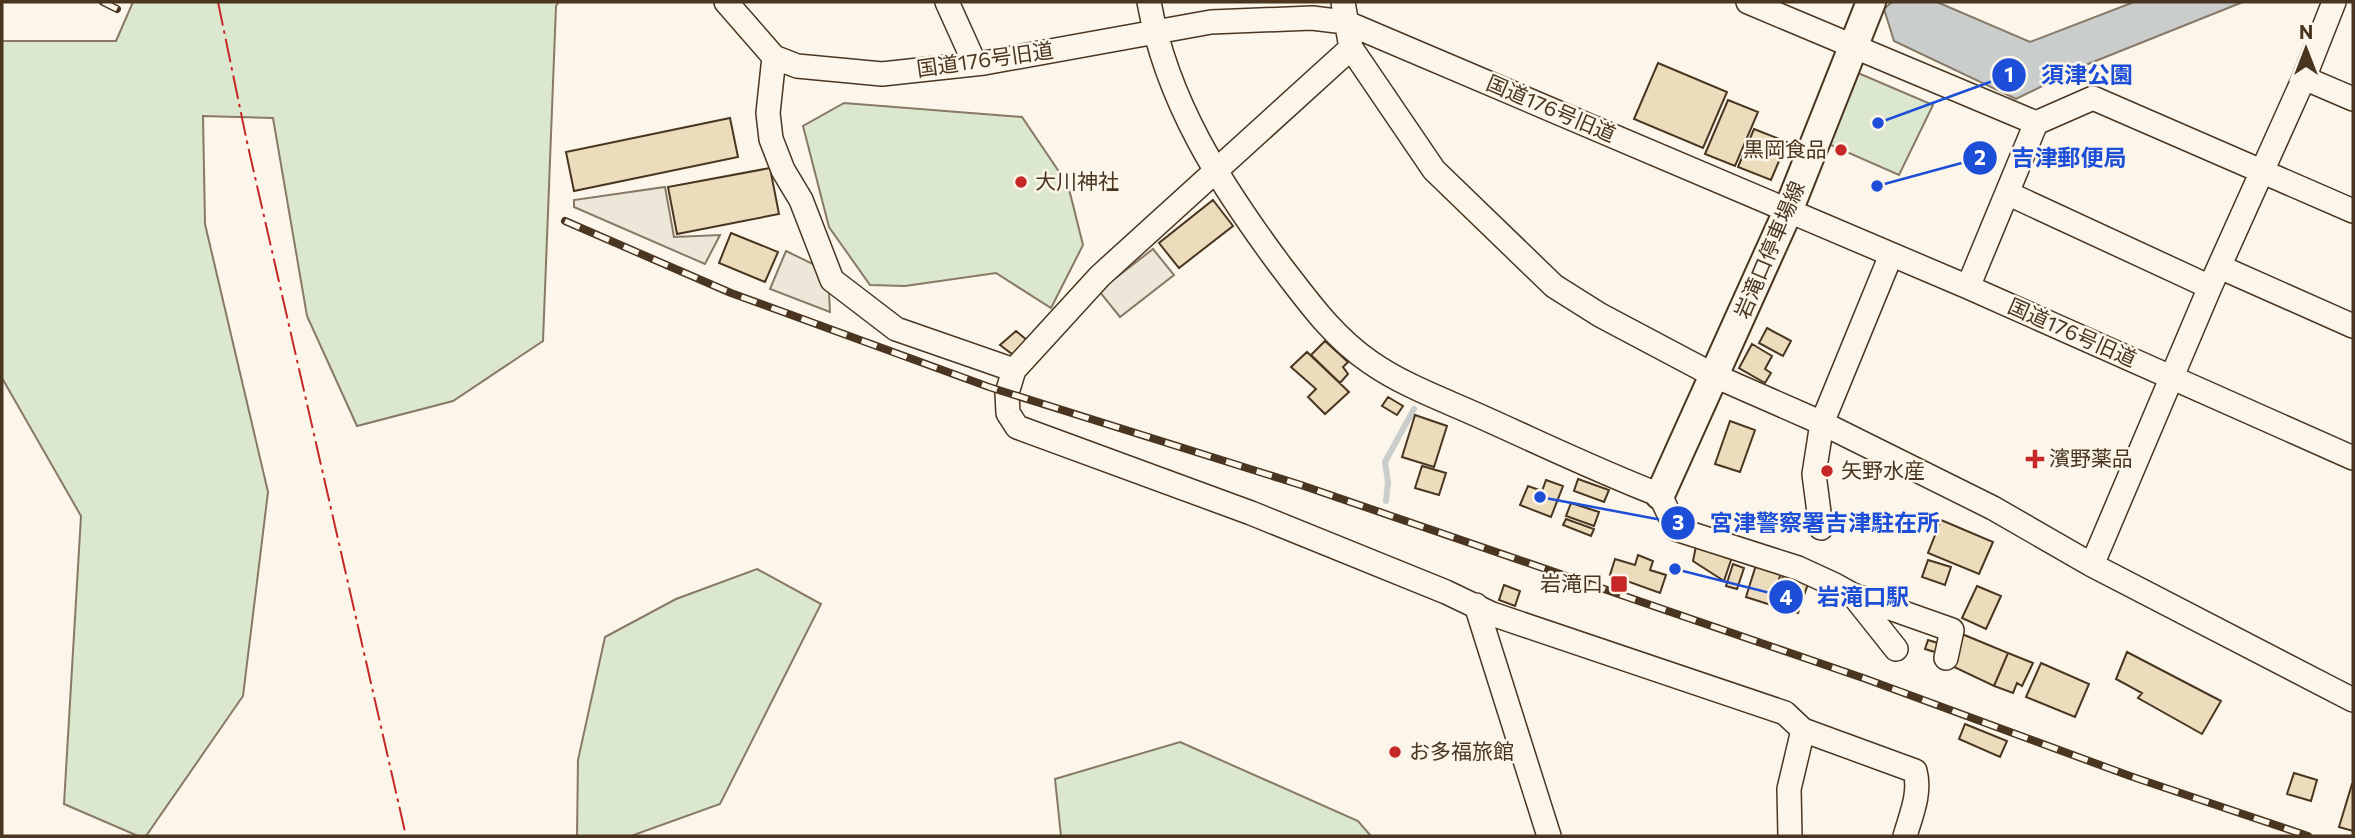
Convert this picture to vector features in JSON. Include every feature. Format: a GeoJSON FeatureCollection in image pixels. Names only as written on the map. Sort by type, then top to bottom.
{"type":"FeatureCollection","features":[{"type":"Feature","properties":{"kind":"main road","name":"岩滝口停車場線"},"geometry":{"type":"LineString","coordinates":[[1660,495],[1788,211],[1871,2]]}},
{"type":"Feature","properties":{"kind":"street"},"geometry":{"type":"LineString","coordinates":[[726,2],[774,57],[768,113],[771,139],[783,170],[801,200],[832,280],[895,329],[1014,370]]}},
{"type":"Feature","properties":{"kind":"street"},"geometry":{"type":"LineString","coordinates":[[947,2],[975,64]]}},
{"type":"Feature","properties":{"kind":"street"},"geometry":{"type":"LineString","coordinates":[[1149,2],[1155,35],[1182,112],[1214,173],[1315,311],[1341,339],[1371,363],[1437,397],[1660,495],[1676,529],[1798,568],[1853,595],[1952,630],[1946,658]]}},
{"type":"Feature","properties":{"kind":"street"},"geometry":{"type":"LineString","coordinates":[[1748,2],[2036,123]]}},
{"type":"Feature","properties":{"kind":"street"},"geometry":{"type":"LineString","coordinates":[[2092,565],[2215,277],[2304,78],[2334,2]]}},
{"type":"Feature","properties":{"kind":"street","name":"国道176号旧道"},"geometry":{"type":"LineString","coordinates":[[774,57],[797,66],[882,74],[975,64],[1155,35],[1210,12],[1312,18],[1344,12],[1788,211],[2353,458]]}},
{"type":"Feature","properties":{"kind":"street"},"geometry":{"type":"LineString","coordinates":[[1344,12],[1351,48],[1434,170],[1554,286],[1600,315],[1715,376],[1822,423],[1993,509],[2092,565],[2353,700]]}},
{"type":"Feature","properties":{"kind":"street"},"geometry":{"type":"LineString","coordinates":[[1351,48],[1100,275],[1014,370],[1007,393],[1008,413],[1017,427],[1251,513],[1493,614],[1785,713],[1803,730],[1915,771],[1918,782],[1916,802],[1905,836]]}},
{"type":"Feature","properties":{"kind":"street"},"geometry":{"type":"LineString","coordinates":[[2304,78],[2353,99]]}},
{"type":"Feature","properties":{"kind":"street"},"geometry":{"type":"LineString","coordinates":[[1968,288],[2036,123],[2093,98],[2353,212]]}},
{"type":"Feature","properties":{"kind":"street"},"geometry":{"type":"LineString","coordinates":[[2007,193],[2215,277],[2353,326]]}},
{"type":"Feature","properties":{"kind":"street"},"geometry":{"type":"LineString","coordinates":[[1821,528],[1814,474],[1822,423],[1891,255]]}},
{"type":"Feature","properties":{"kind":"street"},"geometry":{"type":"LineString","coordinates":[[1853,595],[1896,649]]}},
{"type":"Feature","properties":{"kind":"street"},"geometry":{"type":"LineString","coordinates":[[1476,605],[1549,836]]}},
{"type":"Feature","properties":{"kind":"street"},"geometry":{"type":"LineString","coordinates":[[1790,836],[1789,789],[1803,730]]}},
{"type":"Feature","properties":{"kind":"green space"},"geometry":{"type":"Polygon","coordinates":[[[133,2],[559,2],[556,6],[543,341],[453,401],[357,426],[307,316],[273,118],[203,116],[205,224],[268,492],[243,696],[146,836],[138,836],[64,804],[81,516],[2,378],[2,41],[116,41],[133,2]]]}},
{"type":"Feature","properties":{"kind":"green space"},"geometry":{"type":"Polygon","coordinates":[[[1851,70],[1933,105],[1899,175],[1824,142],[1851,70]]]}},
{"type":"Feature","properties":{"kind":"green space"},"geometry":{"type":"Polygon","coordinates":[[[844,103],[1022,117],[1068,185],[1083,245],[1051,308],[996,273],[905,286],[870,285],[829,227],[803,126],[844,103]]]}},
{"type":"Feature","properties":{"kind":"green space"},"geometry":{"type":"Polygon","coordinates":[[[757,569],[821,604],[720,804],[631,836],[577,836],[578,760],[605,637],[676,599],[757,569]]]}},
{"type":"Feature","properties":{"kind":"green space"},"geometry":{"type":"Polygon","coordinates":[[[1180,742],[1358,821],[1371,836],[1061,836],[1055,779],[1180,742]]]}},
{"type":"Feature","properties":{"kind":"shaded area"},"geometry":{"type":"Polygon","coordinates":[[[1892,2],[1937,2],[2030,42],[2134,2],[2243,2],[2083,66],[2016,99],[1894,41],[1884,9],[1892,2]]]}},
{"type":"Feature","properties":{"kind":"shaded area"},"geometry":{"type":"Polygon","coordinates":[[[665,187],[674,237],[720,235],[705,264],[574,207],[574,200],[665,187]]]}},
{"type":"Feature","properties":{"kind":"shaded area"},"geometry":{"type":"Polygon","coordinates":[[[1153,249],[1174,275],[1120,317],[1099,291],[1153,249]]]}},
{"type":"Feature","properties":{"kind":"shaded area"},"geometry":{"type":"Polygon","coordinates":[[[786,251],[815,265],[829,292],[830,312],[770,289],[786,251]]]}},
{"type":"Feature","properties":{"kind":"building"},"geometry":{"type":"Polygon","coordinates":[[[1658,63],[1727,92],[1703,148],[1634,119],[1658,63]]]}},
{"type":"Feature","properties":{"kind":"building"},"geometry":{"type":"Polygon","coordinates":[[[1728,100],[1758,112],[1735,166],[1705,154],[1728,100]]]}},
{"type":"Feature","properties":{"kind":"building"},"geometry":{"type":"Polygon","coordinates":[[[730,118],[738,157],[574,191],[566,152],[730,118]]]}},
{"type":"Feature","properties":{"kind":"building"},"geometry":{"type":"Polygon","coordinates":[[[1754,129],[1787,142],[1771,180],[1738,167],[1754,129]]]}},
{"type":"Feature","properties":{"kind":"building"},"geometry":{"type":"Polygon","coordinates":[[[770,168],[779,214],[677,234],[668,187],[770,168]]]}},
{"type":"Feature","properties":{"kind":"building"},"geometry":{"type":"Polygon","coordinates":[[[1213,200],[1233,226],[1179,268],[1159,243],[1213,200]]]}},
{"type":"Feature","properties":{"kind":"building"},"geometry":{"type":"Polygon","coordinates":[[[731,233],[778,252],[765,282],[719,263],[731,233]]]}},
{"type":"Feature","properties":{"kind":"building"},"geometry":{"type":"Polygon","coordinates":[[[1767,328],[1791,341],[1783,356],[1759,343],[1767,328]]]}},
{"type":"Feature","properties":{"kind":"building"},"geometry":{"type":"Polygon","coordinates":[[[1016,331],[1028,341],[1016,357],[1000,345],[1016,331]]]}},
{"type":"Feature","properties":{"kind":"building"},"geometry":{"type":"Polygon","coordinates":[[[1325,341],[1348,362],[1343,367],[1348,374],[1340,383],[1311,355],[1325,341]]]}},
{"type":"Feature","properties":{"kind":"building"},"geometry":{"type":"Polygon","coordinates":[[[1752,344],[1772,356],[1765,369],[1771,373],[1765,383],[1739,368],[1752,344]]]}},
{"type":"Feature","properties":{"kind":"building"},"geometry":{"type":"Polygon","coordinates":[[[1307,352],[1349,392],[1325,414],[1308,397],[1316,389],[1291,367],[1307,352]]]}},
{"type":"Feature","properties":{"kind":"building"},"geometry":{"type":"Polygon","coordinates":[[[1388,397],[1403,406],[1397,415],[1382,406],[1388,397]]]}},
{"type":"Feature","properties":{"kind":"building"},"geometry":{"type":"Polygon","coordinates":[[[1415,415],[1447,426],[1434,467],[1402,457],[1415,415]]]}},
{"type":"Feature","properties":{"kind":"building"},"geometry":{"type":"Polygon","coordinates":[[[1730,421],[1755,430],[1740,472],[1715,464],[1730,421]]]}},
{"type":"Feature","properties":{"kind":"building"},"geometry":{"type":"Polygon","coordinates":[[[1422,466],[1446,473],[1439,495],[1415,488],[1422,466]]]}},
{"type":"Feature","properties":{"kind":"building"},"geometry":{"type":"Polygon","coordinates":[[[1578,479],[1609,490],[1604,502],[1574,491],[1578,479]]]}},
{"type":"Feature","properties":{"kind":"building"},"geometry":{"type":"Polygon","coordinates":[[[1546,480],[1563,486],[1551,517],[1520,505],[1528,486],[1542,491],[1546,480]]]}},
{"type":"Feature","properties":{"kind":"building"},"geometry":{"type":"Polygon","coordinates":[[[1571,503],[1599,512],[1594,526],[1566,516],[1571,503]]]}},
{"type":"Feature","properties":{"kind":"building"},"geometry":{"type":"Polygon","coordinates":[[[1566,519],[1594,529],[1591,536],[1563,525],[1566,519]]]}},
{"type":"Feature","properties":{"kind":"building"},"geometry":{"type":"Polygon","coordinates":[[[1941,520],[1993,542],[1979,574],[1928,553],[1941,520]]]}},
{"type":"Feature","properties":{"kind":"building"},"geometry":{"type":"Polygon","coordinates":[[[1696,546],[1732,557],[1724,581],[1693,561],[1696,546]]]}},
{"type":"Feature","properties":{"kind":"building"},"geometry":{"type":"Polygon","coordinates":[[[1638,555],[1653,561],[1650,570],[1666,575],[1660,593],[1610,575],[1615,559],[1635,565],[1638,555]]]}},
{"type":"Feature","properties":{"kind":"building"},"geometry":{"type":"Polygon","coordinates":[[[1928,560],[1951,567],[1945,585],[1922,577],[1928,560]]]}},
{"type":"Feature","properties":{"kind":"building"},"geometry":{"type":"Polygon","coordinates":[[[1733,564],[1744,568],[1737,589],[1726,586],[1733,564]]]}},
{"type":"Feature","properties":{"kind":"building"},"geometry":{"type":"Polygon","coordinates":[[[1756,565],[1781,573],[1771,605],[1746,597],[1756,565]]]}},
{"type":"Feature","properties":{"kind":"building"},"geometry":{"type":"Polygon","coordinates":[[[1784,573],[1809,581],[1798,613],[1773,605],[1784,573]]]}},
{"type":"Feature","properties":{"kind":"building"},"geometry":{"type":"Polygon","coordinates":[[[1504,585],[1520,591],[1515,606],[1499,600],[1504,585]]]}},
{"type":"Feature","properties":{"kind":"building"},"geometry":{"type":"Polygon","coordinates":[[[1977,586],[2001,596],[1986,629],[1962,618],[1977,586]]]}},
{"type":"Feature","properties":{"kind":"building"},"geometry":{"type":"Polygon","coordinates":[[[1962,634],[2008,653],[1994,686],[1952,666],[1962,634]]]}},
{"type":"Feature","properties":{"kind":"building"},"geometry":{"type":"Polygon","coordinates":[[[1928,640],[1941,644],[1938,653],[1925,649],[1928,640]]]}},
{"type":"Feature","properties":{"kind":"building"},"geometry":{"type":"Polygon","coordinates":[[[2127,652],[2221,701],[2202,734],[2138,698],[2142,693],[2116,679],[2127,652]]]}},
{"type":"Feature","properties":{"kind":"building"},"geometry":{"type":"Polygon","coordinates":[[[2008,653],[2033,663],[2022,686],[2017,683],[2013,693],[1994,686],[2008,653]]]}},
{"type":"Feature","properties":{"kind":"building"},"geometry":{"type":"Polygon","coordinates":[[[2041,663],[2089,684],[2075,717],[2026,697],[2041,663]]]}},
{"type":"Feature","properties":{"kind":"building"},"geometry":{"type":"Polygon","coordinates":[[[1965,724],[2007,741],[2000,757],[1959,739],[1965,724]]]}},
{"type":"Feature","properties":{"kind":"building"},"geometry":{"type":"Polygon","coordinates":[[[2294,773],[2317,780],[2311,801],[2287,794],[2294,773]]]}},
{"type":"Feature","properties":{"kind":"building"},"geometry":{"type":"Polygon","coordinates":[[[2353,784],[2353,831],[2339,827],[2353,784]]]}},
{"type":"Feature","properties":{"kind":"waterway"},"geometry":{"type":"LineString","coordinates":[[1386,501],[1388,482],[1385,462],[1414,409]]}},
{"type":"Feature","properties":{"kind":"railway"},"geometry":{"type":"LineString","coordinates":[[103,2],[117,9]]}},
{"type":"Feature","properties":{"kind":"railway"},"geometry":{"type":"LineString","coordinates":[[565,221],[731,293],[989,387],[1301,485],[1866,679],[2130,776],[2308,836]]}},
{"type":"Feature","properties":{"kind":"power"},"geometry":{"type":"LineString","coordinates":[[218,2],[247,142],[406,836]]}},
{"type":"Feature","properties":{"kind":"place","name":"須津公園"},"geometry":{"type":"Point","coordinates":[1878,123]}},
{"type":"Feature","properties":{"kind":"place","name":"黒岡食品"},"geometry":{"type":"Point","coordinates":[1841,150]}},
{"type":"Feature","properties":{"kind":"place","name":"大川神社"},"geometry":{"type":"Point","coordinates":[1021,182]}},
{"type":"Feature","properties":{"kind":"place","name":"吉津郵便局"},"geometry":{"type":"Point","coordinates":[1877,186]}},
{"type":"Feature","properties":{"kind":"place","name":"濱野薬品"},"geometry":{"type":"Point","coordinates":[2035,459]}},
{"type":"Feature","properties":{"kind":"place","name":"矢野水産"},"geometry":{"type":"Point","coordinates":[1827,471]}},
{"type":"Feature","properties":{"kind":"place","name":"宮津警察署吉津駐在所"},"geometry":{"type":"Point","coordinates":[1540,497]}},
{"type":"Feature","properties":{"kind":"place","name":"岩滝口駅"},"geometry":{"type":"Point","coordinates":[1675,569]}},
{"type":"Feature","properties":{"kind":"place","name":"岩滝口"},"geometry":{"type":"Point","coordinates":[1619,584]}},
{"type":"Feature","properties":{"kind":"place","name":"お多福旅館"},"geometry":{"type":"Point","coordinates":[1395,752]}}]}
